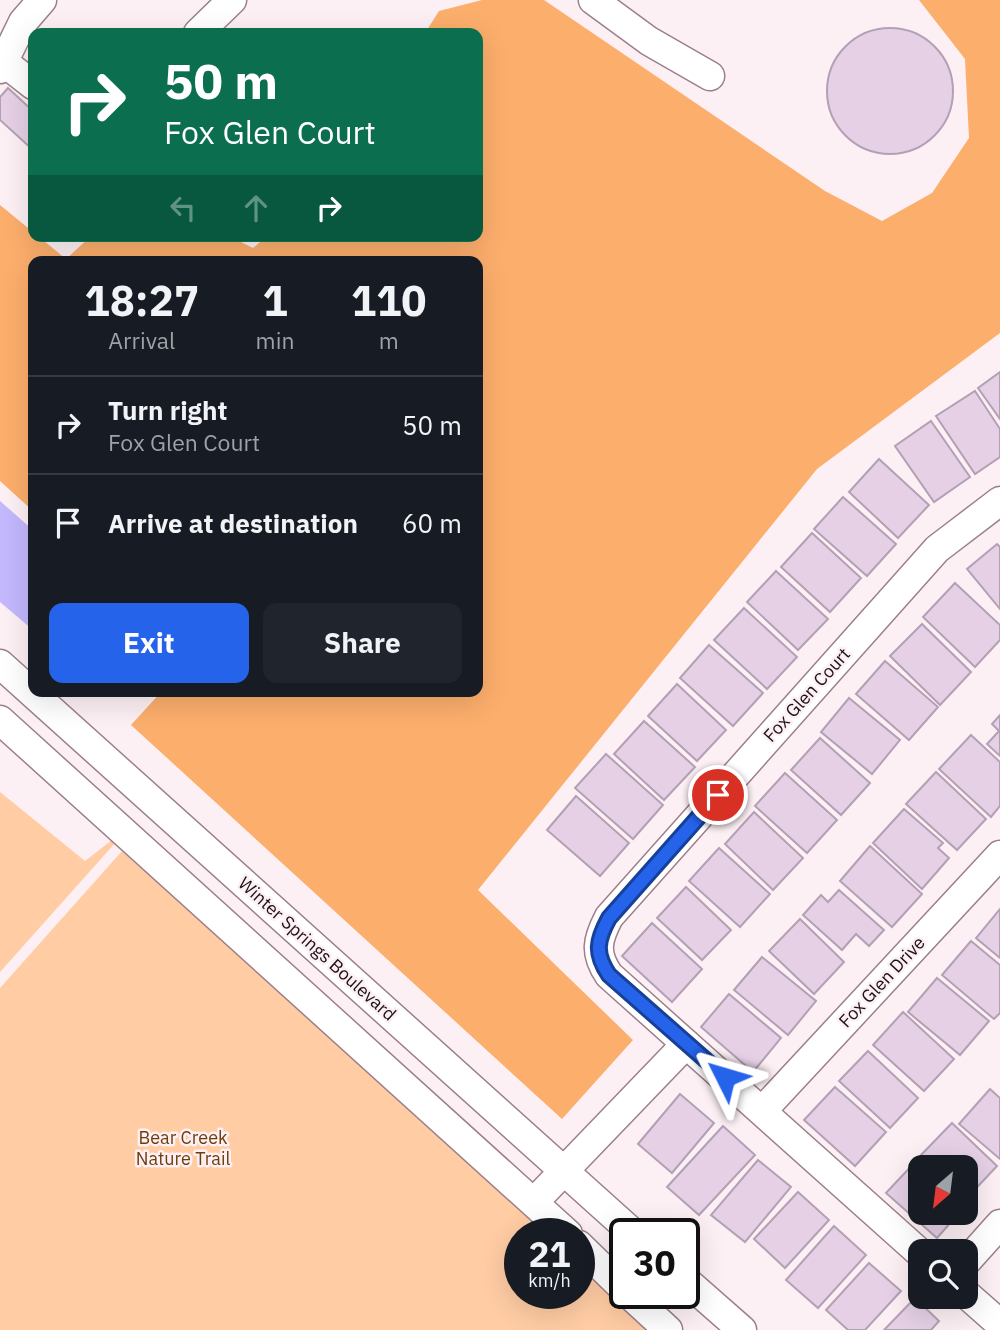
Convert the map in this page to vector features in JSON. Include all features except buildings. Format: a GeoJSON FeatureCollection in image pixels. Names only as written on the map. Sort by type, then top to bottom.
{"type":"FeatureCollection","features":[{"type":"Feature","properties":{"kind":"street"},"geometry":{"type":"LineString","coordinates":[[28,82],[2,66],[23,23],[42,0]]}},
{"type":"Feature","properties":{"kind":"street"},"geometry":{"type":"LineString","coordinates":[[203,28],[232,0]]}},
{"type":"Feature","properties":{"kind":"street"},"geometry":{"type":"LineString","coordinates":[[593,0],[649,41],[710,76]]}},
{"type":"Feature","properties":{"kind":"street","name":"Fox Glen Court"},"geometry":{"type":"LineString","coordinates":[[908,1242],[764,1110],[609,975],[598,959],[598,938],[609,918],[937,550],[1000,501]]}},
{"type":"Feature","properties":{"kind":"street","name":"Winter Springs Boulevard"},"geometry":{"type":"LineString","coordinates":[[0,664],[28,689]]}},
{"type":"Feature","properties":{"kind":"street","name":"Winter Springs Boulevard"},"geometry":{"type":"LineString","coordinates":[[37,697],[616,1218]]}},
{"type":"Feature","properties":{"kind":"street"},"geometry":{"type":"LineString","coordinates":[[0,720],[552,1218]]}},
{"type":"Feature","properties":{"kind":"street","name":"Fox Glen Drive"},"geometry":{"type":"LineString","coordinates":[[764,1110],[1000,855]]}},
{"type":"Feature","properties":{"kind":"street"},"geometry":{"type":"LineString","coordinates":[[535,1201],[686,1044]]}},
{"type":"Feature","properties":{"kind":"street"},"geometry":{"type":"LineString","coordinates":[[978,1249],[1000,1224]]}},
{"type":"Feature","properties":{"kind":"street"},"geometry":{"type":"LineString","coordinates":[[595,1261],[609,1275]]}},
{"type":"Feature","properties":{"kind":"street"},"geometry":{"type":"LineString","coordinates":[[700,1293],[742,1330]]}},
{"type":"Feature","properties":{"kind":"street"},"geometry":{"type":"LineString","coordinates":[[978,1305],[1000,1324]]}},
{"type":"Feature","properties":{"kind":"street"},"geometry":{"type":"LineString","coordinates":[[645,1309],[668,1330]]}},
{"type":"Feature","properties":{"kind":"green space"},"geometry":{"type":"Polygon","coordinates":[[[0,792],[85,861],[112,840],[116,842],[0,972],[0,792]]]}},
{"type":"Feature","properties":{"kind":"green space","name":"Bear Creek Nature Trail"},"geometry":{"type":"Polygon","coordinates":[[[122,851],[530,1218],[504,1218],[504,1309],[595,1309],[595,1276],[609,1288],[609,1309],[633,1309],[657,1330],[0,1330],[0,988],[122,851]]]}},
{"type":"Feature","properties":{"kind":"shaded area"},"geometry":{"type":"Polygon","coordinates":[[[482,0],[544,0],[825,191],[882,221],[932,193],[969,138],[965,59],[919,0],[1000,0],[1000,333],[817,469],[478,890],[633,1040],[562,1119],[131,725],[157,697],[483,697],[483,256],[69,256],[84,242],[241,242],[253,248],[260,242],[483,242],[483,28],[428,28],[439,11],[482,0]]]}},
{"type":"Feature","properties":{"kind":"shaded area"},"geometry":{"type":"Polygon","coordinates":[[[0,205],[28,228],[28,242],[45,242],[62,256],[28,256],[28,506],[0,481],[0,205]]]}},
{"type":"Feature","properties":{"kind":"shaded area"},"geometry":{"type":"Polygon","coordinates":[[[0,501],[28,526],[28,626],[0,602],[0,501]]]}},
{"type":"Feature","properties":{"kind":"route"},"geometry":{"type":"LineString","coordinates":[[718,795],[609,918],[598,938],[598,959],[609,975],[725,1077]]}}]}
